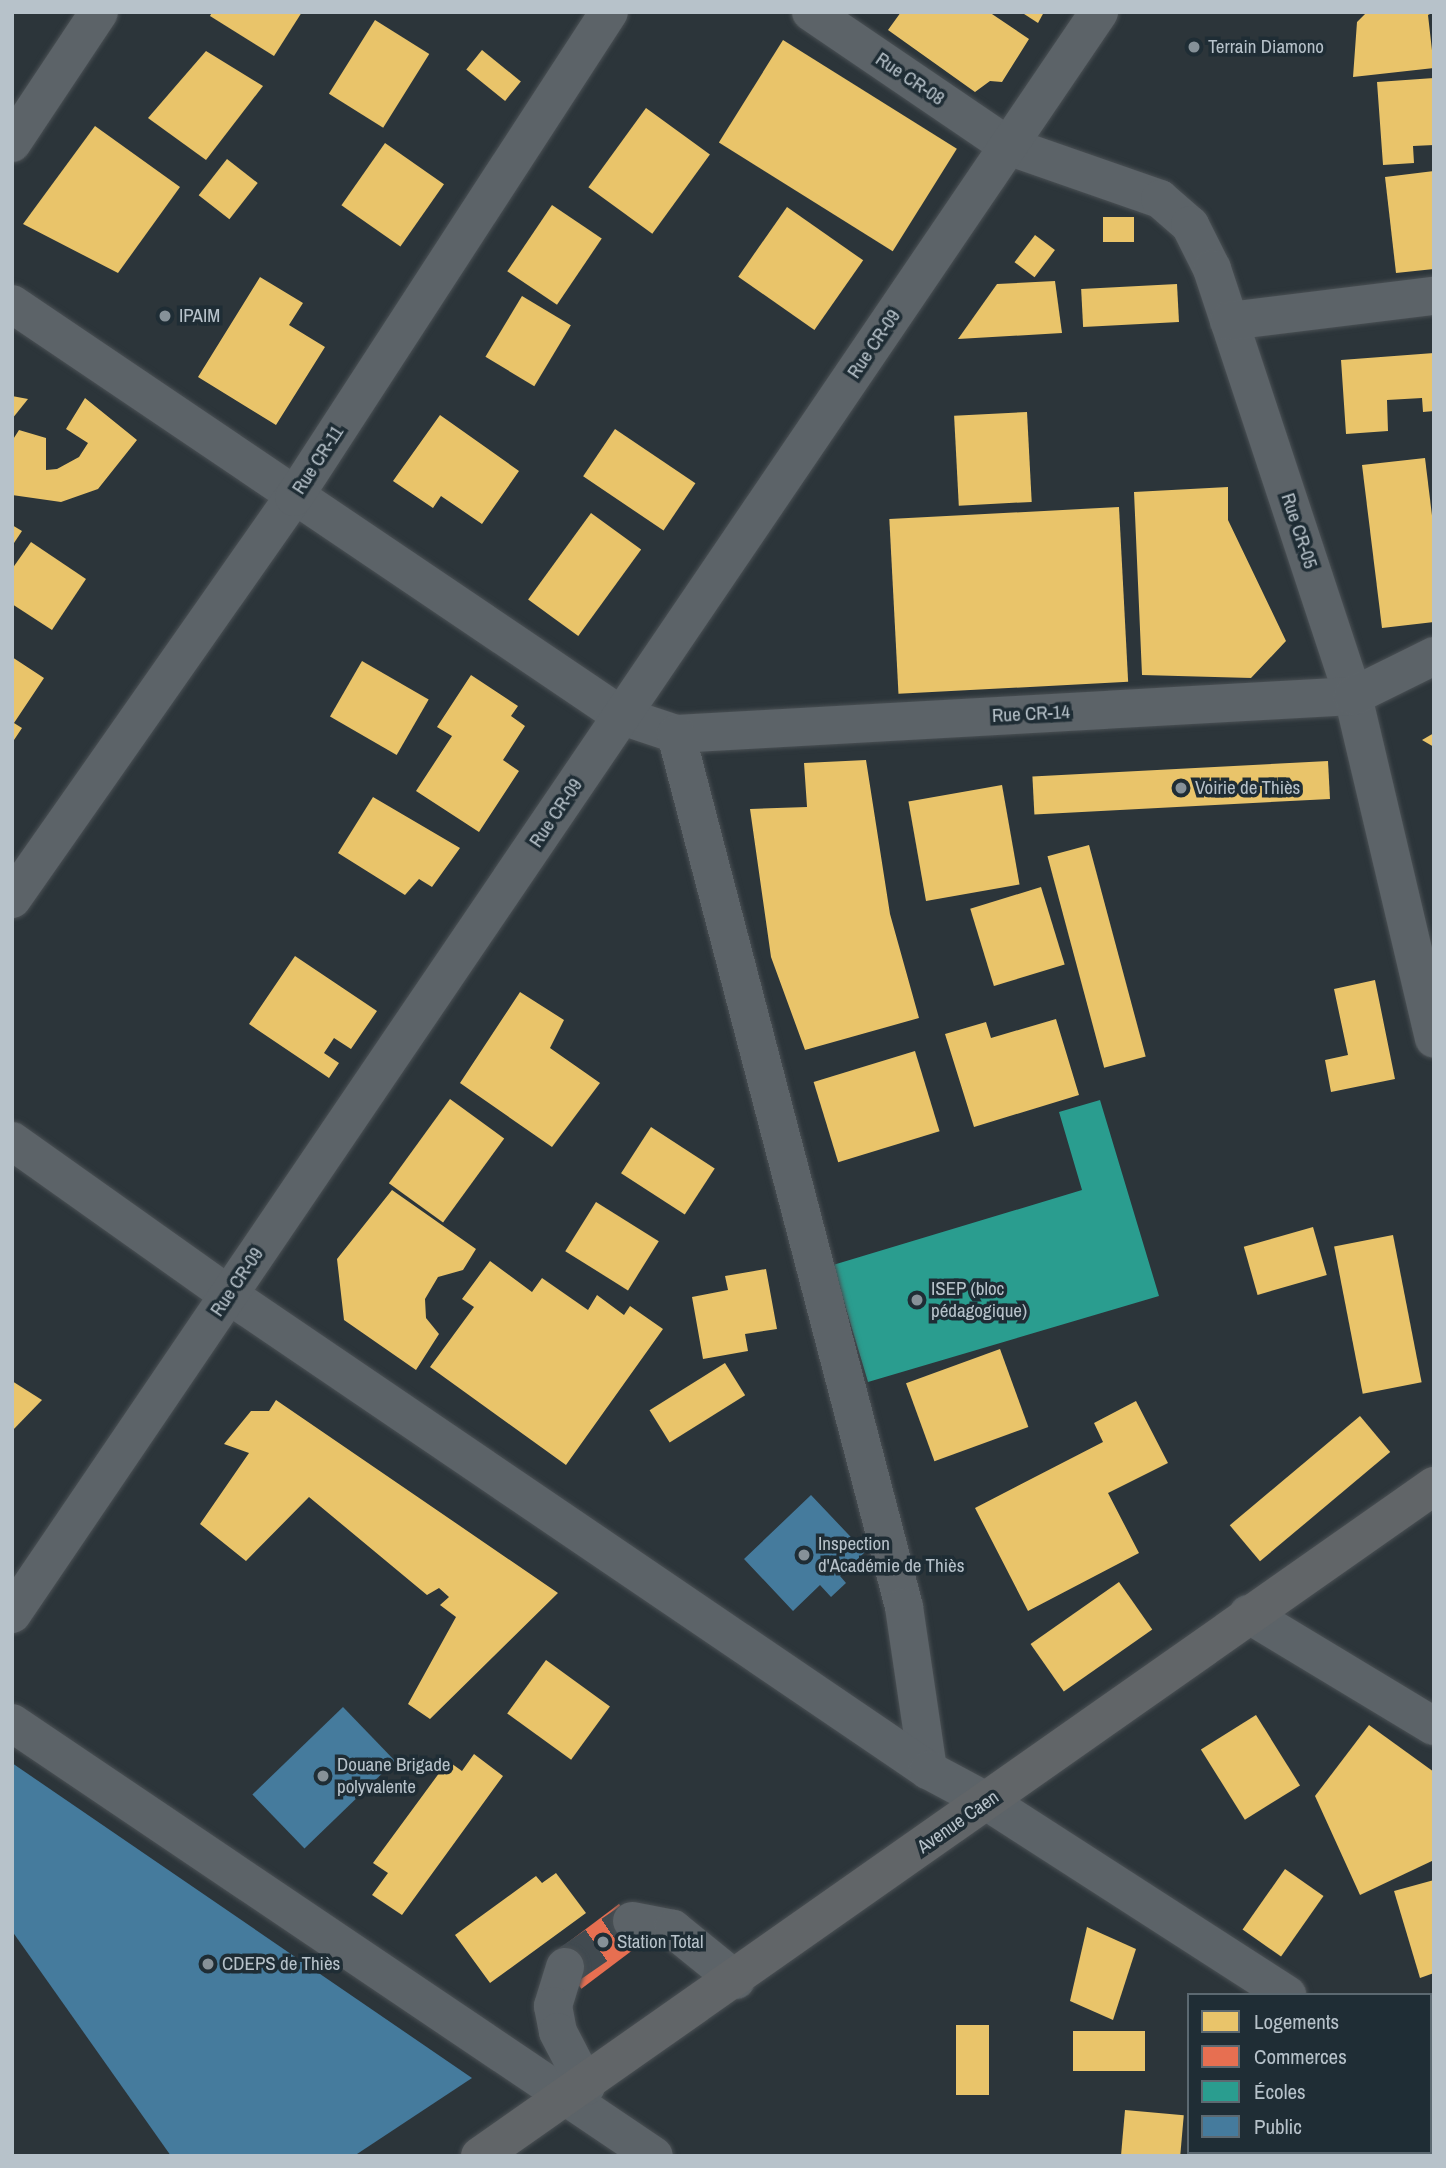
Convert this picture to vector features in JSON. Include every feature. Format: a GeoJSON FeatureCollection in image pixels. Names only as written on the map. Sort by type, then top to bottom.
{"type":"FeatureCollection","features":[{"type":"Feature","properties":{"kind":"highway","name":"Avenue Caen"},"geometry":{"type":"LineString","coordinates":[[480,2156],[577,2092],[1248,1614],[1434,1486]]}},
{"type":"Feature","properties":{"kind":"street"},"geometry":{"type":"LineString","coordinates":[[12,143],[99,12]]}},
{"type":"Feature","properties":{"kind":"street","name":"Rue CR-11"},"geometry":{"type":"LineString","coordinates":[[12,899],[294,497],[609,12]]}},
{"type":"Feature","properties":{"kind":"street","name":"Rue CR-08"},"geometry":{"type":"LineString","coordinates":[[811,12],[1008,146]]}},
{"type":"Feature","properties":{"kind":"street","name":"Rue CR-09"},"geometry":{"type":"LineString","coordinates":[[12,1614],[1099,12]]}},
{"type":"Feature","properties":{"kind":"street","name":"Rue CR-05"},"geometry":{"type":"LineString","coordinates":[[1008,146],[1160,199],[1189,225],[1212,269],[1353,696],[1434,1039]]}},
{"type":"Feature","properties":{"kind":"street"},"geometry":{"type":"LineString","coordinates":[[1229,321],[1434,296]]}},
{"type":"Feature","properties":{"kind":"street","name":"Rue CR-14"},"geometry":{"type":"LineString","coordinates":[[12,303],[294,497],[622,716],[676,734],[1353,696],[1434,656]]}},
{"type":"Feature","properties":{"kind":"street"},"geometry":{"type":"LineString","coordinates":[[676,734],[904,1607],[928,1770]]}},
{"type":"Feature","properties":{"kind":"street"},"geometry":{"type":"LineString","coordinates":[[12,1141],[229,1295],[928,1770],[988,1801],[1284,1993]]}},
{"type":"Feature","properties":{"kind":"street"},"geometry":{"type":"LineString","coordinates":[[1248,1614],[1434,1726]]}},
{"type":"Feature","properties":{"kind":"street"},"geometry":{"type":"LineString","coordinates":[[12,1723],[577,2092],[654,2156]]}},
{"type":"Feature","properties":{"kind":"street"},"geometry":{"type":"LineString","coordinates":[[632,1921],[673,1929],[736,1980]]}},
{"type":"Feature","properties":{"kind":"street"},"geometry":{"type":"LineString","coordinates":[[565,1967],[553,2006],[558,2032],[577,2092]]}},
{"type":"Feature","properties":{"kind":"building: Logements"},"geometry":{"type":"Polygon","coordinates":[[[212,12],[302,12],[274,56],[210,16],[212,12]]]}},
{"type":"Feature","properties":{"kind":"building: Logements"},"geometry":{"type":"Polygon","coordinates":[[[901,12],[989,12],[1029,39],[1002,82],[990,81],[975,92],[888,30],[901,12]]]}},
{"type":"Feature","properties":{"kind":"building: Logements"},"geometry":{"type":"Polygon","coordinates":[[[1021,12],[1044,12],[1038,23],[1021,12]]]}},
{"type":"Feature","properties":{"kind":"building: Logements"},"geometry":{"type":"Polygon","coordinates":[[[1367,12],[1434,12],[1428,15],[1434,68],[1353,77],[1357,22],[1367,12]]]}},
{"type":"Feature","properties":{"kind":"building: Logements"},"geometry":{"type":"Polygon","coordinates":[[[375,20],[429,54],[383,128],[329,94],[375,20]]]}},
{"type":"Feature","properties":{"kind":"building: Logements"},"geometry":{"type":"Polygon","coordinates":[[[783,40],[957,149],[893,251],[719,143],[783,40]]]}},
{"type":"Feature","properties":{"kind":"building: Logements"},"geometry":{"type":"Polygon","coordinates":[[[482,50],[521,81],[505,101],[466,69],[482,50]]]}},
{"type":"Feature","properties":{"kind":"building: Logements"},"geometry":{"type":"Polygon","coordinates":[[[206,51],[263,86],[206,160],[148,118],[206,51]]]}},
{"type":"Feature","properties":{"kind":"building: Logements"},"geometry":{"type":"Polygon","coordinates":[[[1434,78],[1434,145],[1413,146],[1414,163],[1383,165],[1377,82],[1434,78]]]}},
{"type":"Feature","properties":{"kind":"building: Logements"},"geometry":{"type":"Polygon","coordinates":[[[646,108],[710,154],[652,234],[588,187],[646,108]]]}},
{"type":"Feature","properties":{"kind":"building: Logements"},"geometry":{"type":"Polygon","coordinates":[[[95,126],[180,187],[118,273],[23,224],[95,126]]]}},
{"type":"Feature","properties":{"kind":"building: Logements"},"geometry":{"type":"Polygon","coordinates":[[[385,143],[444,184],[400,247],[341,205],[385,143]]]}},
{"type":"Feature","properties":{"kind":"building: Logements"},"geometry":{"type":"Polygon","coordinates":[[[227,159],[258,183],[229,219],[199,195],[227,159]]]}},
{"type":"Feature","properties":{"kind":"building: Logements"},"geometry":{"type":"Polygon","coordinates":[[[1434,171],[1434,269],[1396,273],[1385,177],[1434,171]]]}},
{"type":"Feature","properties":{"kind":"building: Logements"},"geometry":{"type":"Polygon","coordinates":[[[552,205],[602,239],[557,305],[507,271],[552,205]]]}},
{"type":"Feature","properties":{"kind":"building: Logements"},"geometry":{"type":"Polygon","coordinates":[[[787,207],[863,260],[814,330],[738,277],[787,207]]]}},
{"type":"Feature","properties":{"kind":"building: Logements"},"geometry":{"type":"Polygon","coordinates":[[[1103,217],[1134,217],[1134,242],[1103,242],[1103,217]]]}},
{"type":"Feature","properties":{"kind":"building: Logements"},"geometry":{"type":"Polygon","coordinates":[[[1035,235],[1055,250],[1035,277],[1015,262],[1035,235]]]}},
{"type":"Feature","properties":{"kind":"building: Logements"},"geometry":{"type":"Polygon","coordinates":[[[260,277],[303,303],[289,325],[325,347],[276,425],[198,377],[260,277]]]}},
{"type":"Feature","properties":{"kind":"building: Logements"},"geometry":{"type":"Polygon","coordinates":[[[1055,281],[1062,333],[958,339],[997,284],[1055,281]]]}},
{"type":"Feature","properties":{"kind":"building: Logements"},"geometry":{"type":"Polygon","coordinates":[[[1177,284],[1179,322],[1083,327],[1081,289],[1177,284]]]}},
{"type":"Feature","properties":{"kind":"building: Logements"},"geometry":{"type":"Polygon","coordinates":[[[522,296],[571,325],[534,386],[485,357],[522,296]]]}},
{"type":"Feature","properties":{"kind":"building: Logements"},"geometry":{"type":"Polygon","coordinates":[[[1434,353],[1434,411],[1423,412],[1422,398],[1387,400],[1388,431],[1346,434],[1341,360],[1434,353]]]}},
{"type":"Feature","properties":{"kind":"building: Logements"},"geometry":{"type":"Polygon","coordinates":[[[12,396],[28,399],[12,419],[12,396]]]}},
{"type":"Feature","properties":{"kind":"building: Logements"},"geometry":{"type":"Polygon","coordinates":[[[85,398],[137,440],[98,489],[61,502],[12,495],[12,441],[19,430],[46,438],[46,470],[57,469],[79,457],[88,443],[66,429],[85,398]]]}},
{"type":"Feature","properties":{"kind":"building: Logements"},"geometry":{"type":"Polygon","coordinates":[[[1027,412],[1032,502],[959,506],[954,416],[1027,412]]]}},
{"type":"Feature","properties":{"kind":"building: Logements"},"geometry":{"type":"Polygon","coordinates":[[[440,415],[519,471],[482,524],[441,496],[433,508],[393,481],[440,415]]]}},
{"type":"Feature","properties":{"kind":"building: Logements"},"geometry":{"type":"Polygon","coordinates":[[[615,429],[695,483],[664,530],[583,476],[615,429]]]}},
{"type":"Feature","properties":{"kind":"building: Logements"},"geometry":{"type":"Polygon","coordinates":[[[1425,458],[1434,532],[1434,622],[1382,628],[1362,465],[1425,458]]]}},
{"type":"Feature","properties":{"kind":"building: Logements"},"geometry":{"type":"Polygon","coordinates":[[[1228,487],[1228,520],[1286,641],[1251,678],[1142,675],[1134,492],[1228,487]]]}},
{"type":"Feature","properties":{"kind":"building: Logements"},"geometry":{"type":"Polygon","coordinates":[[[1119,507],[1128,682],[898,694],[889,519],[1119,507]]]}},
{"type":"Feature","properties":{"kind":"building: Logements"},"geometry":{"type":"Polygon","coordinates":[[[591,513],[641,549],[578,636],[528,600],[591,513]]]}},
{"type":"Feature","properties":{"kind":"building: Logements"},"geometry":{"type":"Polygon","coordinates":[[[12,525],[22,531],[12,546],[12,525]]]}},
{"type":"Feature","properties":{"kind":"building: Logements"},"geometry":{"type":"Polygon","coordinates":[[[31,542],[86,579],[52,630],[12,604],[12,569],[31,542]]]}},
{"type":"Feature","properties":{"kind":"building: Logements"},"geometry":{"type":"Polygon","coordinates":[[[12,657],[44,678],[14,723],[22,728],[12,743],[12,657]]]}},
{"type":"Feature","properties":{"kind":"building: Logements"},"geometry":{"type":"Polygon","coordinates":[[[362,661],[429,700],[397,755],[330,716],[362,661]]]}},
{"type":"Feature","properties":{"kind":"building: Logements"},"geometry":{"type":"Polygon","coordinates":[[[471,675],[518,706],[511,716],[525,726],[503,760],[519,771],[479,832],[416,791],[452,736],[437,727],[471,675]]]}},
{"type":"Feature","properties":{"kind":"building: Logements"},"geometry":{"type":"Polygon","coordinates":[[[1434,733],[1434,747],[1422,740],[1434,733]]]}},
{"type":"Feature","properties":{"kind":"building: Logements"},"geometry":{"type":"Polygon","coordinates":[[[866,760],[890,914],[919,1018],[805,1050],[771,957],[750,809],[807,807],[804,763],[866,760]]]}},
{"type":"Feature","properties":{"kind":"building: Logements","name":"Voirie de Thiès"},"geometry":{"type":"Polygon","coordinates":[[[1328,761],[1330,799],[1034,814],[1032,776],[1328,761]]]}},
{"type":"Feature","properties":{"kind":"building: Logements"},"geometry":{"type":"Polygon","coordinates":[[[1002,785],[1020,884],[926,901],[908,801],[1002,785]]]}},
{"type":"Feature","properties":{"kind":"building: Logements"},"geometry":{"type":"Polygon","coordinates":[[[373,797],[460,848],[432,887],[419,879],[405,895],[338,853],[373,797]]]}},
{"type":"Feature","properties":{"kind":"building: Logements"},"geometry":{"type":"Polygon","coordinates":[[[1089,845],[1146,1057],[1104,1068],[1047,856],[1089,845]]]}},
{"type":"Feature","properties":{"kind":"building: Logements"},"geometry":{"type":"Polygon","coordinates":[[[1041,887],[1065,964],[994,986],[970,909],[1041,887]]]}},
{"type":"Feature","properties":{"kind":"building: Logements"},"geometry":{"type":"Polygon","coordinates":[[[295,956],[377,1011],[351,1049],[334,1038],[324,1053],[339,1063],[329,1078],[249,1024],[295,956]]]}},
{"type":"Feature","properties":{"kind":"building: Logements"},"geometry":{"type":"Polygon","coordinates":[[[1375,980],[1395,1079],[1331,1092],[1325,1060],[1348,1055],[1334,989],[1375,980]]]}},
{"type":"Feature","properties":{"kind":"building: Logements"},"geometry":{"type":"Polygon","coordinates":[[[520,992],[564,1020],[550,1048],[600,1083],[552,1147],[460,1083],[520,992]]]}},
{"type":"Feature","properties":{"kind":"building: Logements"},"geometry":{"type":"Polygon","coordinates":[[[1056,1019],[1079,1095],[974,1127],[945,1034],[986,1022],[991,1038],[1056,1019]]]}},
{"type":"Feature","properties":{"kind":"building: Logements"},"geometry":{"type":"Polygon","coordinates":[[[915,1051],[940,1131],[838,1162],[814,1082],[915,1051]]]}},
{"type":"Feature","properties":{"kind":"building: Logements"},"geometry":{"type":"Polygon","coordinates":[[[450,1099],[504,1138],[443,1223],[389,1183],[450,1099]]]}},
{"type":"Feature","properties":{"kind":"building: Logements"},"geometry":{"type":"Polygon","coordinates":[[[651,1127],[715,1168],[685,1215],[621,1173],[651,1127]]]}},
{"type":"Feature","properties":{"kind":"building: Logements"},"geometry":{"type":"Polygon","coordinates":[[[392,1190],[476,1249],[463,1270],[438,1277],[425,1299],[426,1318],[439,1334],[416,1370],[344,1320],[337,1259],[392,1190]]]}},
{"type":"Feature","properties":{"kind":"building: Logements"},"geometry":{"type":"Polygon","coordinates":[[[596,1202],[659,1241],[628,1290],[565,1251],[596,1202]]]}},
{"type":"Feature","properties":{"kind":"building: Logements"},"geometry":{"type":"Polygon","coordinates":[[[1313,1227],[1327,1275],[1258,1295],[1244,1247],[1313,1227]]]}},
{"type":"Feature","properties":{"kind":"building: Logements"},"geometry":{"type":"Polygon","coordinates":[[[1393,1235],[1422,1382],[1363,1394],[1334,1246],[1393,1235]]]}},
{"type":"Feature","properties":{"kind":"building: Logements"},"geometry":{"type":"Polygon","coordinates":[[[490,1261],[532,1292],[542,1278],[588,1310],[597,1295],[624,1315],[630,1306],[663,1329],[566,1465],[430,1367],[474,1307],[462,1299],[490,1261]]]}},
{"type":"Feature","properties":{"kind":"building: Logements"},"geometry":{"type":"Polygon","coordinates":[[[766,1269],[777,1329],[745,1334],[748,1351],[703,1359],[692,1297],[728,1290],[725,1276],[766,1269]]]}},
{"type":"Feature","properties":{"kind":"building: Logements"},"geometry":{"type":"Polygon","coordinates":[[[1000,1349],[1028,1427],[934,1461],[906,1383],[1000,1349]]]}},
{"type":"Feature","properties":{"kind":"building: Logements"},"geometry":{"type":"Polygon","coordinates":[[[725,1363],[745,1395],[670,1442],[650,1410],[725,1363]]]}},
{"type":"Feature","properties":{"kind":"building: Logements"},"geometry":{"type":"Polygon","coordinates":[[[12,1381],[42,1400],[12,1431],[12,1381]]]}},
{"type":"Feature","properties":{"kind":"building: Logements"},"geometry":{"type":"Polygon","coordinates":[[[276,1400],[558,1593],[430,1719],[408,1704],[456,1617],[440,1605],[449,1597],[439,1588],[427,1595],[309,1497],[246,1561],[200,1524],[249,1453],[224,1444],[251,1411],[269,1411],[276,1400]]]}},
{"type":"Feature","properties":{"kind":"building: Logements"},"geometry":{"type":"Polygon","coordinates":[[[1136,1401],[1168,1463],[1108,1493],[1139,1553],[1028,1611],[975,1508],[1103,1442],[1094,1423],[1136,1401]]]}},
{"type":"Feature","properties":{"kind":"building: Logements"},"geometry":{"type":"Polygon","coordinates":[[[1360,1416],[1390,1452],[1260,1561],[1230,1525],[1360,1416]]]}},
{"type":"Feature","properties":{"kind":"building: Logements"},"geometry":{"type":"Polygon","coordinates":[[[1119,1582],[1152,1630],[1064,1691],[1031,1644],[1119,1582]]]}},
{"type":"Feature","properties":{"kind":"building: Logements"},"geometry":{"type":"Polygon","coordinates":[[[546,1660],[610,1706],[571,1760],[507,1713],[546,1660]]]}},
{"type":"Feature","properties":{"kind":"building: Logements"},"geometry":{"type":"Polygon","coordinates":[[[1256,1715],[1300,1785],[1245,1820],[1201,1749],[1256,1715]]]}},
{"type":"Feature","properties":{"kind":"building: Logements"},"geometry":{"type":"Polygon","coordinates":[[[1369,1725],[1434,1772],[1434,1860],[1360,1895],[1315,1796],[1369,1725]]]}},
{"type":"Feature","properties":{"kind":"building: Logements"},"geometry":{"type":"Polygon","coordinates":[[[474,1754],[503,1776],[402,1915],[372,1895],[388,1873],[373,1863],[448,1761],[462,1771],[474,1754]]]}},
{"type":"Feature","properties":{"kind":"building: Logements"},"geometry":{"type":"Polygon","coordinates":[[[1285,1869],[1324,1896],[1281,1957],[1243,1930],[1285,1869]]]}},
{"type":"Feature","properties":{"kind":"building: Logements"},"geometry":{"type":"Polygon","coordinates":[[[556,1873],[586,1913],[490,1983],[455,1935],[536,1876],[542,1883],[556,1873]]]}},
{"type":"Feature","properties":{"kind":"building: Logements"},"geometry":{"type":"Polygon","coordinates":[[[1434,1880],[1434,1973],[1420,1978],[1394,1891],[1434,1880]]]}},
{"type":"Feature","properties":{"kind":"building: Logements"},"geometry":{"type":"Polygon","coordinates":[[[1087,1927],[1136,1949],[1113,2020],[1070,2001],[1087,1927]]]}},
{"type":"Feature","properties":{"kind":"building: Logements"},"geometry":{"type":"Polygon","coordinates":[[[956,2025],[989,2025],[989,2095],[956,2095],[956,2025]]]}},
{"type":"Feature","properties":{"kind":"building: Logements"},"geometry":{"type":"Polygon","coordinates":[[[1073,2031],[1145,2031],[1145,2071],[1073,2071],[1073,2031]]]}},
{"type":"Feature","properties":{"kind":"building: Logements"},"geometry":{"type":"Polygon","coordinates":[[[1125,2110],[1184,2115],[1180,2156],[1121,2156],[1125,2110]]]}},
{"type":"Feature","properties":{"kind":"building: Commerces"},"geometry":{"type":"Polygon","coordinates":[[[619,1904],[646,1940],[581,1989],[554,1953],[619,1904]]]}},
{"type":"Feature","properties":{"kind":"building: Écoles"},"geometry":{"type":"Polygon","coordinates":[[[1100,1100],[1159,1296],[868,1382],[833,1265],[1082,1190],[1059,1112],[1100,1100]]]}},
{"type":"Feature","properties":{"kind":"building: Public","name":"Inspection d'Académie de Thiès"},"geometry":{"type":"Polygon","coordinates":[[[811,1495],[865,1552],[840,1576],[846,1583],[831,1597],[820,1585],[793,1611],[744,1559],[811,1495]]]}},
{"type":"Feature","properties":{"kind":"building: Public"},"geometry":{"type":"Polygon","coordinates":[[[343,1707],[395,1761],[304,1848],[252,1795],[343,1707]]]}},
{"type":"Feature","properties":{"kind":"building: Public","name":"CDEPS de Thiès"},"geometry":{"type":"Polygon","coordinates":[[[12,1763],[472,2078],[354,2156],[171,2156],[12,1931],[12,1763]]]}},
{"type":"Feature","properties":{"kind":"tunnel"},"geometry":{"type":"LineString","coordinates":[[565,1967],[632,1921]]}},
{"type":"Feature","properties":{"kind":"place","name":"Terrain Diamono"},"geometry":{"type":"Point","coordinates":[1194,47]}},
{"type":"Feature","properties":{"kind":"place","name":"IPAIM"},"geometry":{"type":"Point","coordinates":[165,316]}},
{"type":"Feature","properties":{"kind":"place","name":"Voirie de Thiès"},"geometry":{"type":"Point","coordinates":[1181,788]}},
{"type":"Feature","properties":{"kind":"place","name":"ISEP (bloc pédagogique)"},"geometry":{"type":"Point","coordinates":[917,1300]}},
{"type":"Feature","properties":{"kind":"place","name":"Inspection d'Académie de Thiès"},"geometry":{"type":"Point","coordinates":[804,1555]}},
{"type":"Feature","properties":{"kind":"place","name":"Douane Brigade polyvalente"},"geometry":{"type":"Point","coordinates":[323,1776]}},
{"type":"Feature","properties":{"kind":"place","name":"Station Total"},"geometry":{"type":"Point","coordinates":[603,1942]}},
{"type":"Feature","properties":{"kind":"place","name":"CDEPS de Thiès"},"geometry":{"type":"Point","coordinates":[208,1964]}}]}
